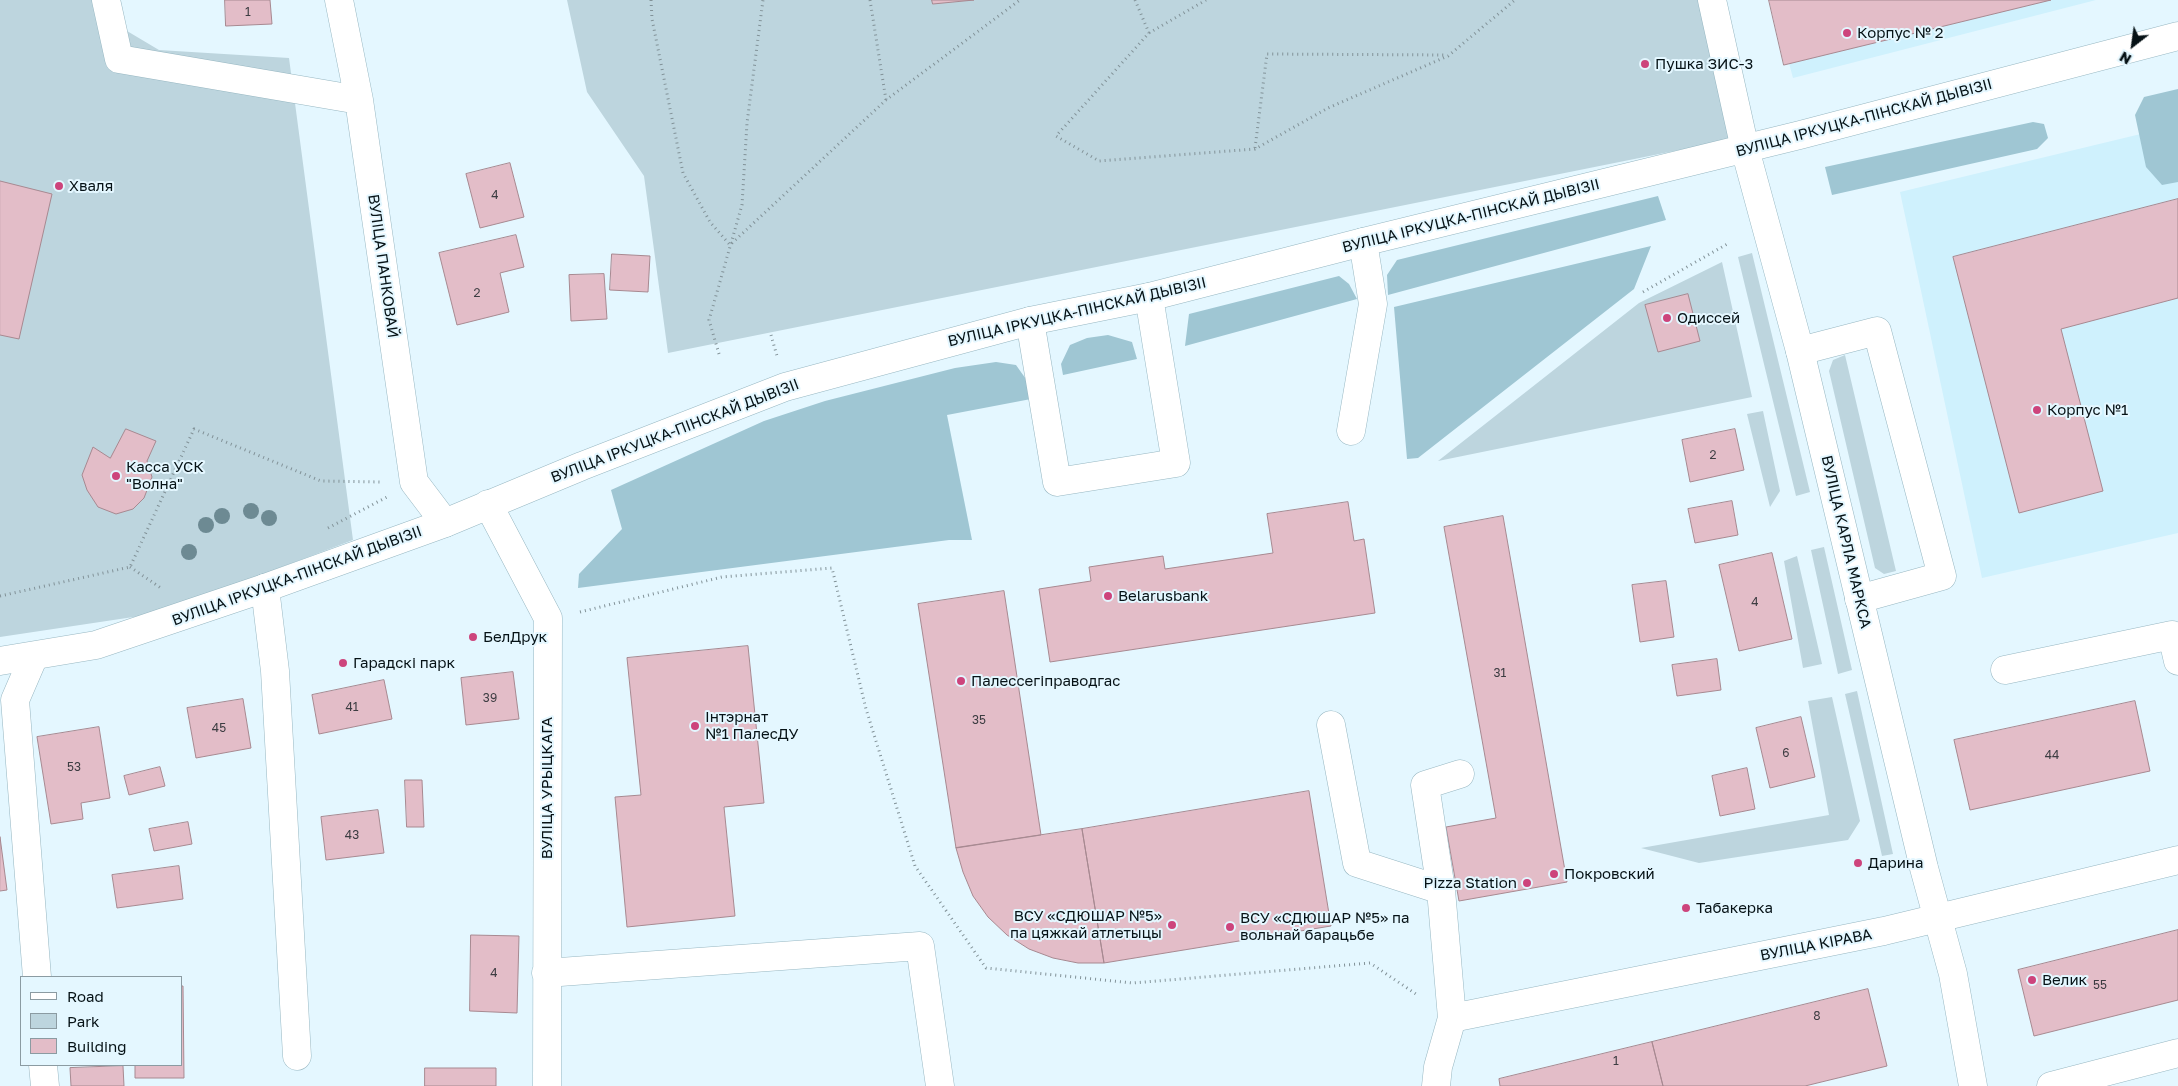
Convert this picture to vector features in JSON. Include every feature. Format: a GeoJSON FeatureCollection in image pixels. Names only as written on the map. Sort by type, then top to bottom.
{"type":"FeatureCollection","features":[{"type":"Feature","properties":{"kind":"main road"},"geometry":{"type":"LineString","coordinates":[[106,0],[118,59],[358,100]]}},
{"type":"Feature","properties":{"kind":"main road","name":"ВУЛІЦА ПАНКОВАЙ"},"geometry":{"type":"LineString","coordinates":[[339,0],[358,100],[414,482],[445,523]]}},
{"type":"Feature","properties":{"kind":"main road","name":"ВУЛІЦА КАРЛА МАРКСА"},"geometry":{"type":"LineString","coordinates":[[1712,0],[1745,149],[1800,351],[1937,918],[1953,974],[1974,1086]]}},
{"type":"Feature","properties":{"kind":"main road","name":"ВУЛІЦА ІРКУЦКА-ПІНСКАЙ ДЫВІЗІІ"},"geometry":{"type":"LineString","coordinates":[[0,660],[96,645],[265,588],[445,523],[488,504],[785,387],[1030,321],[1149,297],[1363,242],[1745,149],[2178,36]]}},
{"type":"Feature","properties":{"kind":"main road"},"geometry":{"type":"LineString","coordinates":[[1352,431],[1373,304],[1363,242]]}},
{"type":"Feature","properties":{"kind":"main road"},"geometry":{"type":"LineString","coordinates":[[1030,321],[1057,482],[1176,463],[1149,297]]}},
{"type":"Feature","properties":{"kind":"main road"},"geometry":{"type":"LineString","coordinates":[[1800,351],[1877,331],[1942,576],[1859,598]]}},
{"type":"Feature","properties":{"kind":"main road","name":"ВУЛІЦА УРЫЦКАГА"},"geometry":{"type":"LineString","coordinates":[[488,504],[548,618],[547,1086]]}},
{"type":"Feature","properties":{"kind":"main road"},"geometry":{"type":"LineString","coordinates":[[265,588],[275,671],[297,1056]]}},
{"type":"Feature","properties":{"kind":"main road"},"geometry":{"type":"LineString","coordinates":[[2005,670],[2172,635],[2178,661]]}},
{"type":"Feature","properties":{"kind":"main road"},"geometry":{"type":"LineString","coordinates":[[34,656],[15,700],[36,976]]}},
{"type":"Feature","properties":{"kind":"main road"},"geometry":{"type":"LineString","coordinates":[[1331,725],[1357,863],[1441,890]]}},
{"type":"Feature","properties":{"kind":"main road"},"geometry":{"type":"LineString","coordinates":[[1436,1086],[1438,1067],[1452,1018],[1441,890],[1425,785],[1460,774]]}},
{"type":"Feature","properties":{"kind":"main road","name":"ВУЛІЦА КІРАВА"},"geometry":{"type":"LineString","coordinates":[[1452,1018],[1874,933],[2178,860]]}},
{"type":"Feature","properties":{"kind":"main road"},"geometry":{"type":"LineString","coordinates":[[546,973],[920,946],[940,1086]]}},
{"type":"Feature","properties":{"kind":"main road"},"geometry":{"type":"LineString","coordinates":[[2051,1086],[2178,1053]]}},
{"type":"Feature","properties":{"kind":"main road"},"geometry":{"type":"LineString","coordinates":[[43,1066],[45,1086]]}},
{"type":"Feature","properties":{"kind":"path"},"geometry":{"type":"LineString","coordinates":[[651,0],[652,19],[683,173],[710,222],[730,245]]}},
{"type":"Feature","properties":{"kind":"path"},"geometry":{"type":"LineString","coordinates":[[719,354],[708,320],[742,205],[747,123],[763,0]]}},
{"type":"Feature","properties":{"kind":"path"},"geometry":{"type":"LineString","coordinates":[[870,0],[886,100]]}},
{"type":"Feature","properties":{"kind":"path"},"geometry":{"type":"LineString","coordinates":[[730,245],[886,100],[1020,0]]}},
{"type":"Feature","properties":{"kind":"path"},"geometry":{"type":"LineString","coordinates":[[1135,0],[1149,32]]}},
{"type":"Feature","properties":{"kind":"path"},"geometry":{"type":"LineString","coordinates":[[1206,0],[1149,32],[1056,136],[1099,161],[1255,148],[1328,108],[1448,56],[1515,0]]}},
{"type":"Feature","properties":{"kind":"path"},"geometry":{"type":"LineString","coordinates":[[1255,148],[1267,54],[1448,56]]}},
{"type":"Feature","properties":{"kind":"path"},"geometry":{"type":"LineString","coordinates":[[1642,292],[1729,243]]}},
{"type":"Feature","properties":{"kind":"path"},"geometry":{"type":"LineString","coordinates":[[130,567],[194,429],[321,481],[414,482]]}},
{"type":"Feature","properties":{"kind":"path"},"geometry":{"type":"LineString","coordinates":[[322,531],[414,482]]}},
{"type":"Feature","properties":{"kind":"path"},"geometry":{"type":"LineString","coordinates":[[0,596],[130,567],[162,589]]}},
{"type":"Feature","properties":{"kind":"path"},"geometry":{"type":"LineString","coordinates":[[577,613],[722,578],[832,568],[866,709],[915,866],[986,968],[1133,983],[1370,963],[1452,1018]]}},
{"type":"Feature","properties":{"kind":"shaded area","name":"Корпус № 2"},"geometry":{"type":"Polygon","coordinates":[[[1772,0],[2096,0],[1793,78],[1772,0]]]}},
{"type":"Feature","properties":{"kind":"shaded area"},"geometry":{"type":"Polygon","coordinates":[[[2178,89],[2178,182],[2162,185],[2146,167],[2135,115],[2144,97],[2178,89]]]}},
{"type":"Feature","properties":{"kind":"shaded area"},"geometry":{"type":"Polygon","coordinates":[[[2033,122],[2044,124],[2048,138],[2037,149],[1832,195],[1825,167],[2033,122]]]}},
{"type":"Feature","properties":{"kind":"shaded area"},"geometry":{"type":"Polygon","coordinates":[[[2178,125],[2178,533],[1982,578],[1900,192],[2178,125]]]}},
{"type":"Feature","properties":{"kind":"shaded area"},"geometry":{"type":"Polygon","coordinates":[[[1658,196],[1666,220],[1388,295],[1387,275],[1397,260],[1658,196]]]}},
{"type":"Feature","properties":{"kind":"shaded area"},"geometry":{"type":"Polygon","coordinates":[[[1651,246],[1634,289],[1418,458],[1407,459],[1394,307],[1651,246]]]}},
{"type":"Feature","properties":{"kind":"shaded area"},"geometry":{"type":"Polygon","coordinates":[[[1339,276],[1349,284],[1357,299],[1185,346],[1189,314],[1339,276]]]}},
{"type":"Feature","properties":{"kind":"shaded area"},"geometry":{"type":"Polygon","coordinates":[[[1108,335],[1132,342],[1137,359],[1063,375],[1061,364],[1070,345],[1087,338],[1108,335]]]}},
{"type":"Feature","properties":{"kind":"shaded area"},"geometry":{"type":"Polygon","coordinates":[[[996,362],[1016,365],[1028,382],[1031,399],[947,415],[972,540],[949,540],[578,588],[579,574],[622,529],[611,490],[764,421],[825,401],[955,368],[996,362]]]}},
{"type":"Feature","properties":{"kind":"green space"},"geometry":{"type":"Polygon","coordinates":[[[0,0],[112,0],[122,28],[159,50],[289,58],[353,540],[160,613],[0,637],[0,0]]]}},
{"type":"Feature","properties":{"kind":"green space"},"geometry":{"type":"Polygon","coordinates":[[[567,0],[1704,0],[1739,138],[668,353],[644,176],[587,92],[567,0]]]}},
{"type":"Feature","properties":{"kind":"green space"},"geometry":{"type":"Polygon","coordinates":[[[1752,253],[1810,492],[1796,496],[1738,257],[1752,253]]]}},
{"type":"Feature","properties":{"kind":"green space"},"geometry":{"type":"Polygon","coordinates":[[[1722,262],[1752,397],[1438,461],[1639,303],[1722,262]]]}},
{"type":"Feature","properties":{"kind":"green space"},"geometry":{"type":"Polygon","coordinates":[[[1845,355],[1896,571],[1884,574],[1875,568],[1829,371],[1833,360],[1845,355]]]}},
{"type":"Feature","properties":{"kind":"green space"},"geometry":{"type":"Polygon","coordinates":[[[1763,411],[1780,491],[1770,507],[1747,414],[1763,411]]]}},
{"type":"Feature","properties":{"kind":"green space"},"geometry":{"type":"Polygon","coordinates":[[[1824,547],[1852,670],[1838,674],[1811,550],[1824,547]]]}},
{"type":"Feature","properties":{"kind":"green space"},"geometry":{"type":"Polygon","coordinates":[[[1797,556],[1822,664],[1803,668],[1784,561],[1797,556]]]}},
{"type":"Feature","properties":{"kind":"green space"},"geometry":{"type":"Polygon","coordinates":[[[1857,691],[1893,854],[1882,856],[1845,694],[1857,691]]]}},
{"type":"Feature","properties":{"kind":"green space"},"geometry":{"type":"Polygon","coordinates":[[[1832,697],[1860,821],[1848,840],[1699,863],[1641,848],[1829,815],[1808,701],[1832,697]]]}},
{"type":"Feature","properties":{"kind":"building"},"geometry":{"type":"Polygon","coordinates":[[[225,0],[270,0],[272,24],[226,26],[225,0]]]}},
{"type":"Feature","properties":{"kind":"building"},"geometry":{"type":"Polygon","coordinates":[[[932,0],[974,0],[933,4],[932,0]]]}},
{"type":"Feature","properties":{"kind":"building","name":"Корпус № 2"},"geometry":{"type":"Polygon","coordinates":[[[1769,0],[2051,0],[1784,65],[1769,0]]]}},
{"type":"Feature","properties":{"kind":"building"},"geometry":{"type":"Polygon","coordinates":[[[510,163],[524,217],[480,228],[466,174],[510,163]]]}},
{"type":"Feature","properties":{"kind":"building"},"geometry":{"type":"Polygon","coordinates":[[[0,181],[52,194],[19,339],[0,335],[0,181]]]}},
{"type":"Feature","properties":{"kind":"building","name":"Корпус №1"},"geometry":{"type":"Polygon","coordinates":[[[2178,199],[2178,298],[2061,329],[2103,491],[2019,513],[1953,257],[2178,199]]]}},
{"type":"Feature","properties":{"kind":"building"},"geometry":{"type":"Polygon","coordinates":[[[516,235],[524,267],[500,273],[509,312],[457,325],[439,253],[516,235]]]}},
{"type":"Feature","properties":{"kind":"building"},"geometry":{"type":"Polygon","coordinates":[[[612,254],[650,256],[648,292],[610,290],[612,254]]]}},
{"type":"Feature","properties":{"kind":"building"},"geometry":{"type":"Polygon","coordinates":[[[604,274],[607,319],[571,321],[569,275],[604,274]]]}},
{"type":"Feature","properties":{"kind":"building"},"geometry":{"type":"Polygon","coordinates":[[[1688,294],[1700,341],[1658,352],[1645,305],[1688,294]]]}},
{"type":"Feature","properties":{"kind":"building"},"geometry":{"type":"Polygon","coordinates":[[[126,429],[156,441],[147,461],[152,477],[144,498],[133,509],[116,514],[98,507],[87,490],[82,475],[93,447],[110,458],[126,429]]]}},
{"type":"Feature","properties":{"kind":"building"},"geometry":{"type":"Polygon","coordinates":[[[1735,429],[1744,470],[1690,482],[1682,440],[1735,429]]]}},
{"type":"Feature","properties":{"kind":"building"},"geometry":{"type":"Polygon","coordinates":[[[1732,501],[1738,535],[1695,543],[1688,509],[1732,501]]]}},
{"type":"Feature","properties":{"kind":"building"},"geometry":{"type":"Polygon","coordinates":[[[1348,502],[1354,541],[1364,539],[1375,613],[1050,662],[1039,589],[1091,581],[1089,567],[1163,556],[1165,569],[1273,553],[1267,514],[1348,502]]]}},
{"type":"Feature","properties":{"kind":"building"},"geometry":{"type":"Polygon","coordinates":[[[1503,516],[1567,882],[1459,901],[1446,827],[1496,818],[1444,527],[1503,516]]]}},
{"type":"Feature","properties":{"kind":"building"},"geometry":{"type":"Polygon","coordinates":[[[1772,553],[1792,639],[1739,651],[1719,565],[1772,553]]]}},
{"type":"Feature","properties":{"kind":"building"},"geometry":{"type":"Polygon","coordinates":[[[1666,581],[1674,637],[1640,642],[1632,585],[1666,581]]]}},
{"type":"Feature","properties":{"kind":"building"},"geometry":{"type":"Polygon","coordinates":[[[1004,591],[1041,835],[956,848],[918,604],[1004,591]]]}},
{"type":"Feature","properties":{"kind":"building","name":"Інтэрнат №1 ПалесДУ"},"geometry":{"type":"Polygon","coordinates":[[[748,646],[764,803],[724,807],[735,916],[627,927],[615,797],[641,795],[627,658],[748,646]]]}},
{"type":"Feature","properties":{"kind":"building"},"geometry":{"type":"Polygon","coordinates":[[[1717,659],[1721,690],[1677,696],[1672,665],[1717,659]]]}},
{"type":"Feature","properties":{"kind":"building"},"geometry":{"type":"Polygon","coordinates":[[[513,672],[519,719],[466,725],[461,678],[513,672]]]}},
{"type":"Feature","properties":{"kind":"building"},"geometry":{"type":"Polygon","coordinates":[[[384,680],[392,719],[319,734],[312,695],[384,680]]]}},
{"type":"Feature","properties":{"kind":"building"},"geometry":{"type":"Polygon","coordinates":[[[243,699],[251,748],[196,758],[187,708],[243,699]]]}},
{"type":"Feature","properties":{"kind":"building"},"geometry":{"type":"Polygon","coordinates":[[[2135,701],[2150,771],[1970,810],[1954,740],[2135,701]]]}},
{"type":"Feature","properties":{"kind":"building"},"geometry":{"type":"Polygon","coordinates":[[[1801,717],[1815,777],[1770,788],[1756,728],[1801,717]]]}},
{"type":"Feature","properties":{"kind":"building"},"geometry":{"type":"Polygon","coordinates":[[[99,727],[110,798],[81,803],[83,819],[51,824],[37,737],[99,727]]]}},
{"type":"Feature","properties":{"kind":"building"},"geometry":{"type":"Polygon","coordinates":[[[160,767],[165,786],[129,795],[124,776],[160,767]]]}},
{"type":"Feature","properties":{"kind":"building"},"geometry":{"type":"Polygon","coordinates":[[[1747,768],[1755,809],[1720,816],[1712,776],[1747,768]]]}},
{"type":"Feature","properties":{"kind":"building"},"geometry":{"type":"Polygon","coordinates":[[[405,780],[422,780],[424,827],[407,827],[405,780]]]}},
{"type":"Feature","properties":{"kind":"building"},"geometry":{"type":"Polygon","coordinates":[[[1309,791],[1331,926],[1104,963],[1082,829],[1309,791]]]}},
{"type":"Feature","properties":{"kind":"building"},"geometry":{"type":"Polygon","coordinates":[[[378,810],[384,853],[326,860],[321,817],[378,810]]]}},
{"type":"Feature","properties":{"kind":"building"},"geometry":{"type":"Polygon","coordinates":[[[188,822],[192,844],[154,851],[149,829],[188,822]]]}},
{"type":"Feature","properties":{"kind":"building"},"geometry":{"type":"Polygon","coordinates":[[[1082,829],[1104,963],[1078,963],[1053,958],[1029,949],[1007,935],[988,917],[973,896],[956,848],[1082,829]]]}},
{"type":"Feature","properties":{"kind":"building"},"geometry":{"type":"Polygon","coordinates":[[[0,837],[7,890],[0,891],[0,837]]]}},
{"type":"Feature","properties":{"kind":"building"},"geometry":{"type":"Polygon","coordinates":[[[179,866],[183,899],[117,908],[112,875],[179,866]]]}},
{"type":"Feature","properties":{"kind":"building"},"geometry":{"type":"Polygon","coordinates":[[[2178,930],[2178,1000],[2034,1036],[2018,970],[2178,930]]]}},
{"type":"Feature","properties":{"kind":"building"},"geometry":{"type":"Polygon","coordinates":[[[471,935],[519,936],[517,1013],[470,1011],[471,935]]]}},
{"type":"Feature","properties":{"kind":"building"},"geometry":{"type":"Polygon","coordinates":[[[183,986],[184,1078],[135,1078],[135,1066],[182,1066],[183,986]]]}},
{"type":"Feature","properties":{"kind":"building"},"geometry":{"type":"Polygon","coordinates":[[[1868,989],[1887,1066],[1805,1086],[1663,1086],[1652,1042],[1868,989]]]}},
{"type":"Feature","properties":{"kind":"building"},"geometry":{"type":"Polygon","coordinates":[[[1652,1042],[1663,1086],[1500,1086],[1499,1079],[1652,1042]]]}},
{"type":"Feature","properties":{"kind":"building"},"geometry":{"type":"Polygon","coordinates":[[[123,1066],[124,1086],[71,1086],[70,1068],[123,1066]]]}},
{"type":"Feature","properties":{"kind":"building"},"geometry":{"type":"Polygon","coordinates":[[[425,1068],[496,1068],[496,1086],[425,1086],[425,1068]]]}},
{"type":"Feature","properties":{"kind":"place","name":"Корпус № 2"},"geometry":{"type":"Point","coordinates":[1847,33]}},
{"type":"Feature","properties":{"kind":"place","name":"Пушка ЗИС-3"},"geometry":{"type":"Point","coordinates":[1645,64]}},
{"type":"Feature","properties":{"kind":"place","name":"Хваля"},"geometry":{"type":"Point","coordinates":[59,186]}},
{"type":"Feature","properties":{"kind":"place","name":"Одиссей"},"geometry":{"type":"Point","coordinates":[1667,318]}},
{"type":"Feature","properties":{"kind":"place","name":"Корпус №1"},"geometry":{"type":"Point","coordinates":[2037,410]}},
{"type":"Feature","properties":{"kind":"place","name":"Касса УСК \"Волна\""},"geometry":{"type":"Point","coordinates":[116,476]}},
{"type":"Feature","properties":{"kind":"place","name":"Belarusbank"},"geometry":{"type":"Point","coordinates":[1108,596]}},
{"type":"Feature","properties":{"kind":"place","name":"БелДрук"},"geometry":{"type":"Point","coordinates":[473,637]}},
{"type":"Feature","properties":{"kind":"place","name":"Гарадскі парк"},"geometry":{"type":"Point","coordinates":[343,663]}},
{"type":"Feature","properties":{"kind":"place","name":"Палессегіправодгас"},"geometry":{"type":"Point","coordinates":[961,681]}},
{"type":"Feature","properties":{"kind":"place","name":"Інтэрнат №1 ПалесДУ"},"geometry":{"type":"Point","coordinates":[695,726]}},
{"type":"Feature","properties":{"kind":"place","name":"Дарина"},"geometry":{"type":"Point","coordinates":[1858,863]}},
{"type":"Feature","properties":{"kind":"place","name":"Покровский"},"geometry":{"type":"Point","coordinates":[1554,874]}},
{"type":"Feature","properties":{"kind":"place","name":"Pizza Station"},"geometry":{"type":"Point","coordinates":[1527,883]}},
{"type":"Feature","properties":{"kind":"place","name":"Табакерка"},"geometry":{"type":"Point","coordinates":[1686,908]}},
{"type":"Feature","properties":{"kind":"place","name":"ВСУ «СДЮШАР №5» па цяжкай атлетыцы"},"geometry":{"type":"Point","coordinates":[1172,925]}},
{"type":"Feature","properties":{"kind":"place","name":"ВСУ «СДЮШАР №5» па вольнай барацьбе"},"geometry":{"type":"Point","coordinates":[1230,927]}},
{"type":"Feature","properties":{"kind":"place","name":"Велик"},"geometry":{"type":"Point","coordinates":[2032,980]}}]}
